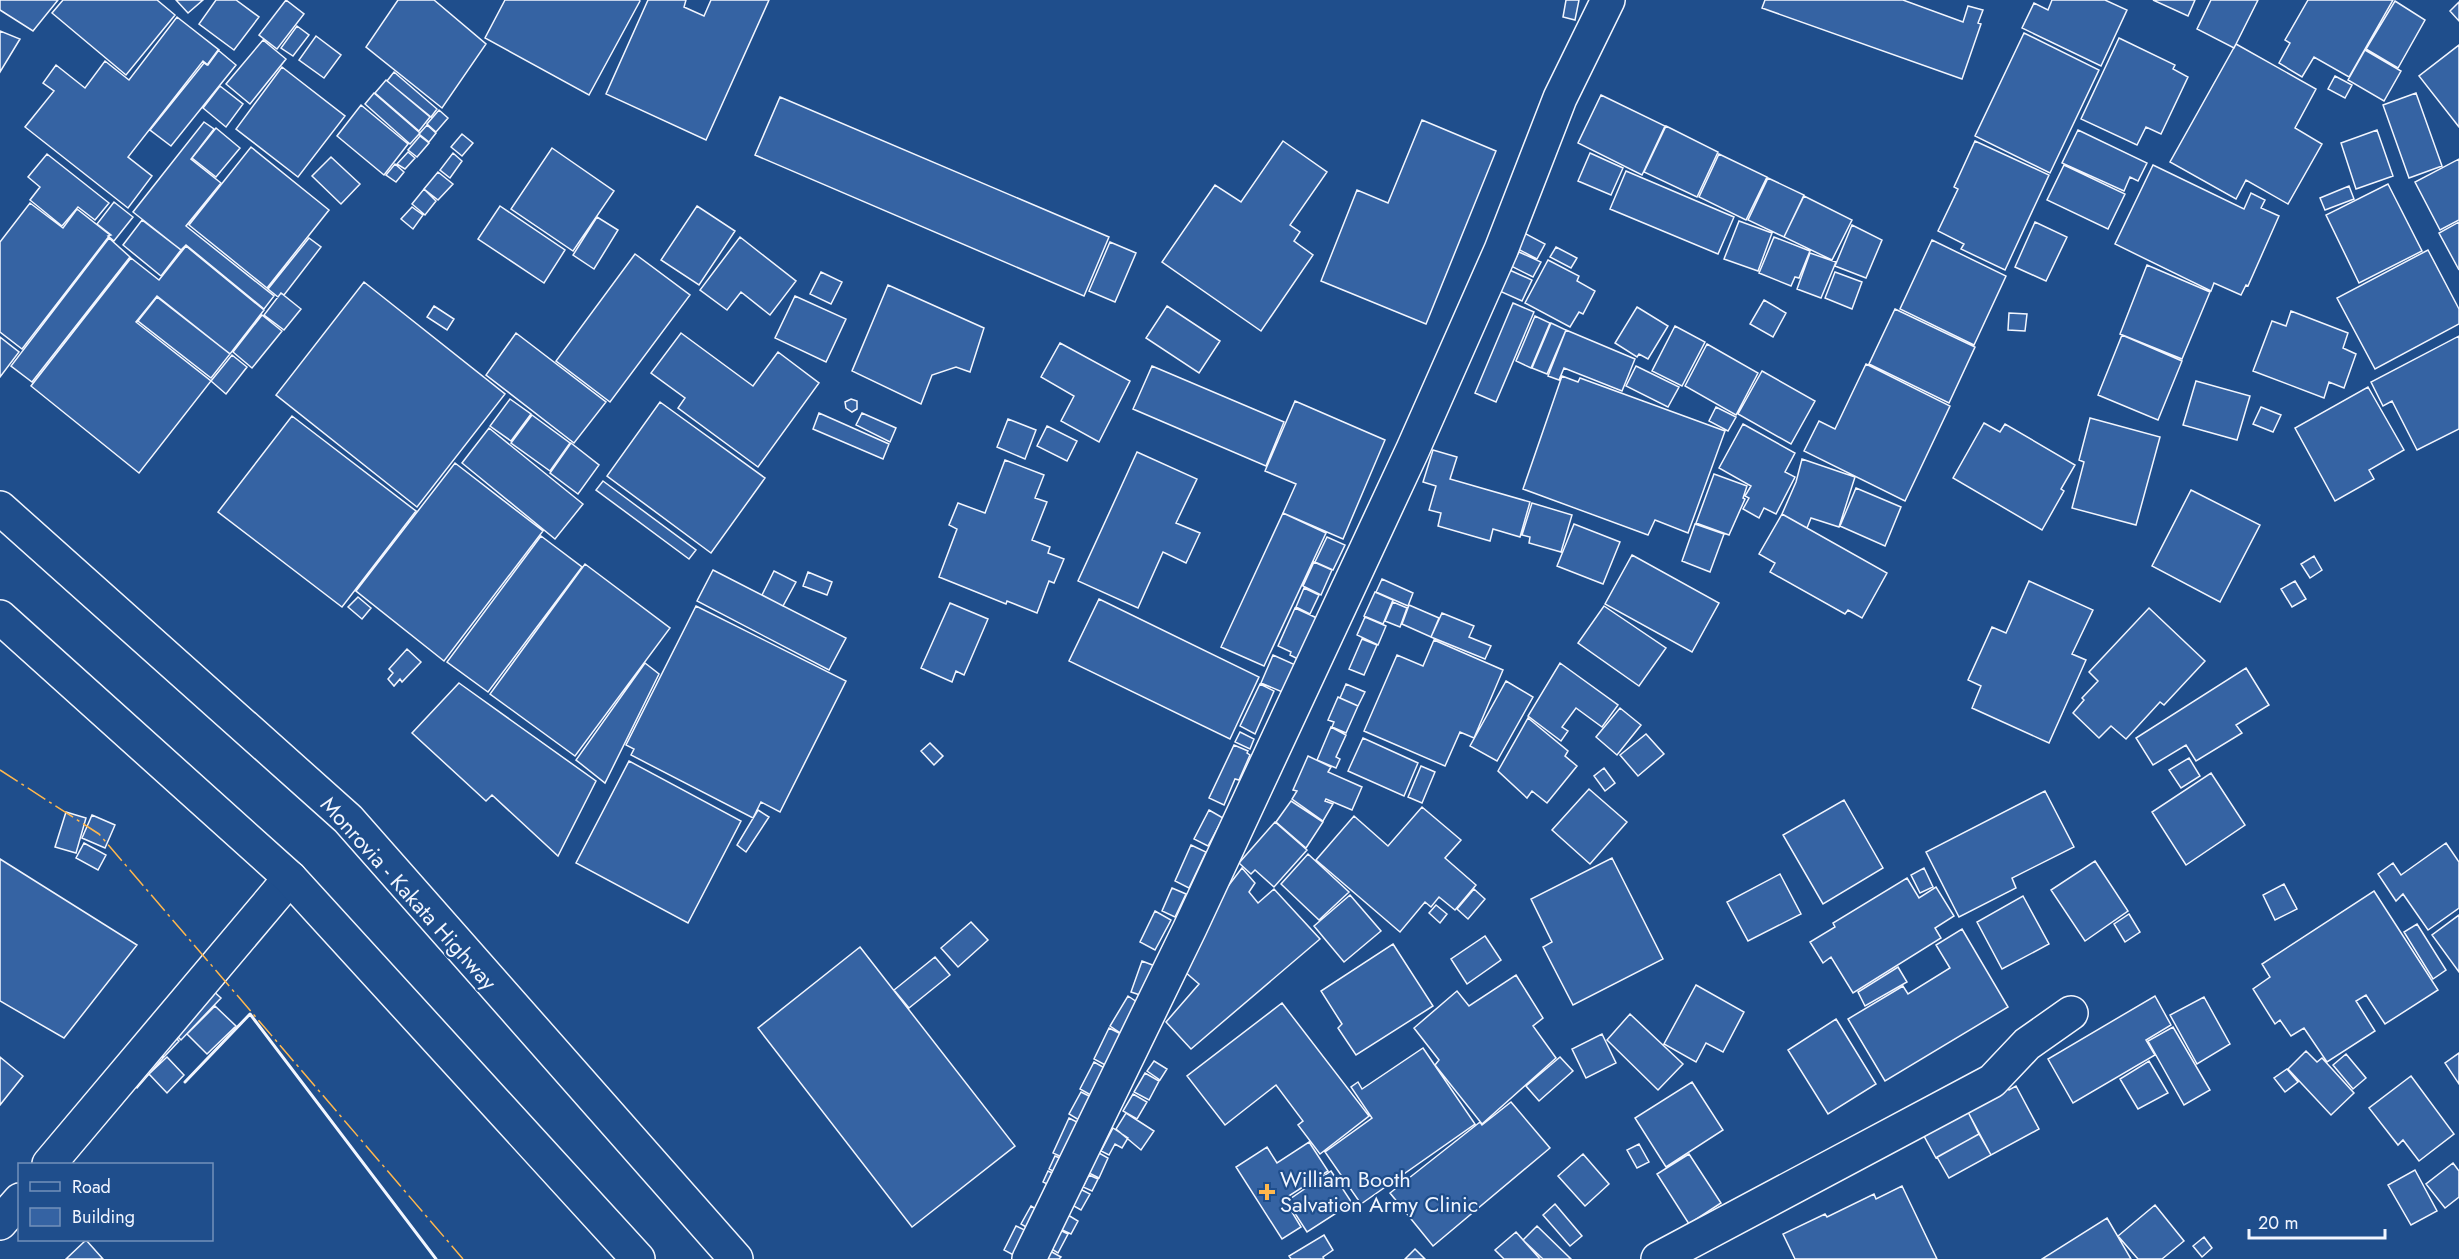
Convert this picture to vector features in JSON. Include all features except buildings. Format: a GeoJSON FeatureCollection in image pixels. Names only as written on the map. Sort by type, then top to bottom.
{"type":"FeatureCollection","features":[{"type":"Feature","properties":{"kind":"main road"},"geometry":{"type":"LineString","coordinates":[[1029,1259],[1190,928],[1413,449],[1501,250],[1560,98],[1608,0]]}},
{"type":"Feature","properties":{"kind":"main road","name":"Monrovia - Kakata Highway"},"geometry":{"type":"LineString","coordinates":[[0,508],[348,819],[736,1259]]}},
{"type":"Feature","properties":{"kind":"main road"},"geometry":{"type":"LineString","coordinates":[[0,617],[290,878],[638,1259]]}},
{"type":"Feature","properties":{"kind":"main road"},"geometry":{"type":"LineString","coordinates":[[50,1163],[290,878]]}},
{"type":"Feature","properties":{"kind":"main road"},"geometry":{"type":"LineString","coordinates":[[1658,1259],[1992,1081],[2027,1044],[2071,1013]]}},
{"type":"Feature","properties":{"kind":"main road"},"geometry":{"type":"LineString","coordinates":[[0,1223],[18,1202]]}},
{"type":"Feature","properties":{"kind":"wall"},"geometry":{"type":"LineString","coordinates":[[185,1082],[250,1014],[436,1259]]}},
{"type":"Feature","properties":{"kind":"power"},"geometry":{"type":"LineString","coordinates":[[0,770],[99,834],[463,1259]]}},
{"type":"Feature","properties":{"kind":"place","name":"William Booth Salvation Army Clinic"},"geometry":{"type":"Point","coordinates":[1267,1192]}}]}
